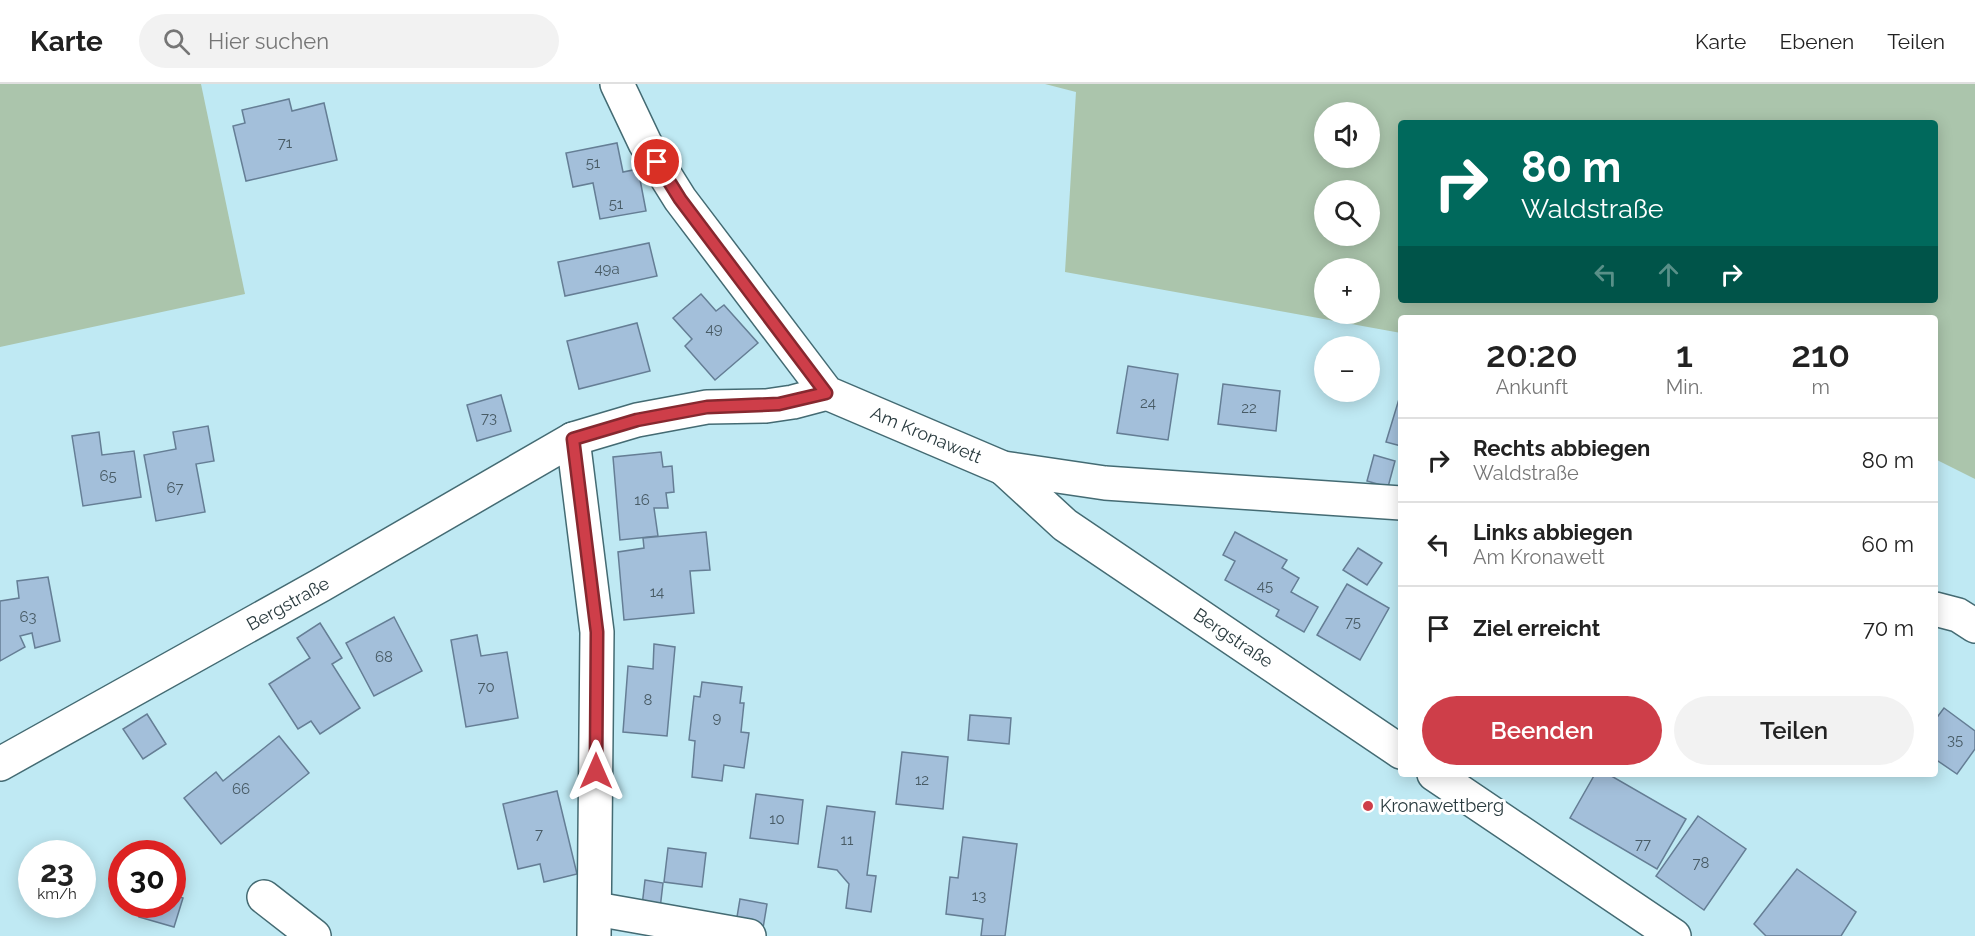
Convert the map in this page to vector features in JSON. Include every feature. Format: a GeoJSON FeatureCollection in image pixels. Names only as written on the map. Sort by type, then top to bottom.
{"type":"FeatureCollection","features":[{"type":"Feature","properties":{"kind":"street"},"geometry":{"type":"LineString","coordinates":[[616,84],[645,143],[680,199],[826,393]]}},
{"type":"Feature","properties":{"kind":"street","name":"Bergstraße"},"geometry":{"type":"LineString","coordinates":[[0,764],[321,585],[573,439],[637,420],[707,407],[784,404],[826,393]]}},
{"type":"Feature","properties":{"kind":"street","name":"Am Kronawett"},"geometry":{"type":"LineString","coordinates":[[826,393],[1003,468],[1105,483],[1398,503]]}},
{"type":"Feature","properties":{"kind":"street"},"geometry":{"type":"LineString","coordinates":[[573,439],[597,632],[595,922],[749,936]]}},
{"type":"Feature","properties":{"kind":"street","name":"Bergstraße"},"geometry":{"type":"LineString","coordinates":[[1003,468],[1065,525],[1398,750]]}},
{"type":"Feature","properties":{"kind":"street"},"geometry":{"type":"LineString","coordinates":[[1938,610],[1958,615],[1975,626]]}},
{"type":"Feature","properties":{"kind":"street"},"geometry":{"type":"LineString","coordinates":[[1438,777],[1674,936]]}},
{"type":"Feature","properties":{"kind":"street"},"geometry":{"type":"LineString","coordinates":[[264,897],[314,936]]}},
{"type":"Feature","properties":{"kind":"green space"},"geometry":{"type":"Polygon","coordinates":[[[0,84],[201,84],[245,294],[0,347],[0,84]]]}},
{"type":"Feature","properties":{"kind":"green space"},"geometry":{"type":"Polygon","coordinates":[[[1045,84],[1975,84],[1975,479],[1938,460],[1938,315],[1398,315],[1398,332],[1351,324],[1380,324],[1380,258],[1314,258],[1314,317],[1065,272],[1076,92],[1045,84]]]}},
{"type":"Feature","properties":{"kind":"building"},"geometry":{"type":"Polygon","coordinates":[[[289,99],[292,111],[324,103],[337,160],[246,181],[233,126],[245,123],[242,110],[289,99]]]}},
{"type":"Feature","properties":{"kind":"building"},"geometry":{"type":"Polygon","coordinates":[[[617,143],[623,172],[638,169],[646,211],[600,219],[593,183],[573,187],[566,153],[617,143]]]}},
{"type":"Feature","properties":{"kind":"building"},"geometry":{"type":"Polygon","coordinates":[[[649,243],[657,276],[565,296],[558,262],[649,243]]]}},
{"type":"Feature","properties":{"kind":"building"},"geometry":{"type":"Polygon","coordinates":[[[701,294],[716,311],[724,305],[758,343],[715,380],[685,346],[692,339],[673,318],[701,294]]]}},
{"type":"Feature","properties":{"kind":"building"},"geometry":{"type":"Polygon","coordinates":[[[637,323],[650,371],[579,389],[567,341],[637,323]]]}},
{"type":"Feature","properties":{"kind":"building"},"geometry":{"type":"Polygon","coordinates":[[[1128,366],[1178,374],[1168,440],[1117,433],[1128,366]]]}},
{"type":"Feature","properties":{"kind":"building"},"geometry":{"type":"Polygon","coordinates":[[[1223,384],[1280,391],[1276,431],[1218,424],[1223,384]]]}},
{"type":"Feature","properties":{"kind":"building"},"geometry":{"type":"Polygon","coordinates":[[[501,395],[511,431],[477,441],[467,405],[501,395]]]}},
{"type":"Feature","properties":{"kind":"building"},"geometry":{"type":"Polygon","coordinates":[[[1398,402],[1398,445],[1386,442],[1398,402]]]}},
{"type":"Feature","properties":{"kind":"building"},"geometry":{"type":"Polygon","coordinates":[[[208,426],[214,461],[196,464],[205,512],[156,521],[144,455],[176,449],[173,432],[208,426]]]}},
{"type":"Feature","properties":{"kind":"building"},"geometry":{"type":"Polygon","coordinates":[[[99,432],[102,455],[134,451],[141,497],[83,506],[72,436],[99,432]]]}},
{"type":"Feature","properties":{"kind":"building"},"geometry":{"type":"Polygon","coordinates":[[[661,452],[663,467],[672,466],[674,492],[666,493],[668,508],[654,508],[658,536],[620,540],[613,457],[661,452]]]}},
{"type":"Feature","properties":{"kind":"building"},"geometry":{"type":"Polygon","coordinates":[[[1374,455],[1395,461],[1388,487],[1367,481],[1374,455]]]}},
{"type":"Feature","properties":{"kind":"building"},"geometry":{"type":"Polygon","coordinates":[[[706,532],[710,570],[690,571],[694,613],[624,620],[618,552],[644,548],[643,538],[706,532]]]}},
{"type":"Feature","properties":{"kind":"building"},"geometry":{"type":"Polygon","coordinates":[[[1235,532],[1287,560],[1282,568],[1299,578],[1291,592],[1318,607],[1304,632],[1276,616],[1279,610],[1225,580],[1235,561],[1223,555],[1235,532]]]}},
{"type":"Feature","properties":{"kind":"building"},"geometry":{"type":"Polygon","coordinates":[[[1358,548],[1382,563],[1367,585],[1343,570],[1358,548]]]}},
{"type":"Feature","properties":{"kind":"building"},"geometry":{"type":"Polygon","coordinates":[[[48,577],[60,641],[35,648],[32,633],[20,636],[25,647],[0,661],[0,601],[19,598],[17,581],[48,577]]]}},
{"type":"Feature","properties":{"kind":"building"},"geometry":{"type":"Polygon","coordinates":[[[1347,584],[1389,608],[1360,660],[1317,635],[1347,584]]]}},
{"type":"Feature","properties":{"kind":"building"},"geometry":{"type":"Polygon","coordinates":[[[394,617],[422,671],[374,696],[346,643],[394,617]]]}},
{"type":"Feature","properties":{"kind":"building"},"geometry":{"type":"Polygon","coordinates":[[[320,623],[342,658],[332,664],[360,708],[320,734],[311,721],[298,729],[269,684],[310,658],[297,638],[320,623]]]}},
{"type":"Feature","properties":{"kind":"building"},"geometry":{"type":"Polygon","coordinates":[[[477,635],[481,656],[507,652],[518,718],[466,727],[451,640],[477,635]]]}},
{"type":"Feature","properties":{"kind":"building"},"geometry":{"type":"Polygon","coordinates":[[[654,644],[675,647],[667,736],[623,732],[628,666],[653,669],[654,644]]]}},
{"type":"Feature","properties":{"kind":"building"},"geometry":{"type":"Polygon","coordinates":[[[702,682],[742,687],[740,703],[744,703],[741,732],[749,733],[744,768],[724,765],[722,781],[692,777],[695,741],[689,740],[694,696],[700,697],[702,682]]]}},
{"type":"Feature","properties":{"kind":"building"},"geometry":{"type":"Polygon","coordinates":[[[1944,708],[1975,731],[1975,749],[1957,774],[1938,761],[1938,716],[1944,708]]]}},
{"type":"Feature","properties":{"kind":"building"},"geometry":{"type":"Polygon","coordinates":[[[147,714],[166,744],[143,759],[123,729],[147,714]]]}},
{"type":"Feature","properties":{"kind":"building"},"geometry":{"type":"Polygon","coordinates":[[[970,715],[1011,718],[1009,744],[968,740],[970,715]]]}},
{"type":"Feature","properties":{"kind":"building"},"geometry":{"type":"Polygon","coordinates":[[[279,736],[309,773],[221,844],[184,798],[216,772],[223,781],[279,736]]]}},
{"type":"Feature","properties":{"kind":"building"},"geometry":{"type":"Polygon","coordinates":[[[902,752],[948,757],[943,809],[896,804],[902,752]]]}},
{"type":"Feature","properties":{"kind":"building"},"geometry":{"type":"Polygon","coordinates":[[[1593,777],[1613,777],[1686,819],[1657,869],[1570,818],[1593,777]]]}},
{"type":"Feature","properties":{"kind":"building"},"geometry":{"type":"Polygon","coordinates":[[[557,791],[577,874],[544,882],[540,864],[518,869],[503,804],[557,791]]]}},
{"type":"Feature","properties":{"kind":"building"},"geometry":{"type":"Polygon","coordinates":[[[756,794],[803,800],[798,844],[750,838],[756,794]]]}},
{"type":"Feature","properties":{"kind":"building"},"geometry":{"type":"Polygon","coordinates":[[[827,806],[875,812],[867,875],[876,876],[871,912],[846,908],[849,884],[837,870],[818,867],[827,806]]]}},
{"type":"Feature","properties":{"kind":"building"},"geometry":{"type":"Polygon","coordinates":[[[1698,816],[1746,849],[1704,910],[1656,876],[1698,816]]]}},
{"type":"Feature","properties":{"kind":"building"},"geometry":{"type":"Polygon","coordinates":[[[963,837],[1017,844],[1005,936],[981,936],[983,919],[946,914],[950,877],[958,878],[963,837]]]}},
{"type":"Feature","properties":{"kind":"building"},"geometry":{"type":"Polygon","coordinates":[[[668,848],[706,853],[702,887],[664,882],[668,848]]]}},
{"type":"Feature","properties":{"kind":"building"},"geometry":{"type":"Polygon","coordinates":[[[1797,869],[1856,912],[1841,936],[1766,936],[1754,924],[1797,869]]]}},
{"type":"Feature","properties":{"kind":"building"},"geometry":{"type":"Polygon","coordinates":[[[645,880],[663,883],[660,909],[642,906],[645,880]]]}},
{"type":"Feature","properties":{"kind":"building"},"geometry":{"type":"Polygon","coordinates":[[[740,899],[767,904],[763,928],[736,923],[740,899]]]}},
{"type":"Feature","properties":{"kind":"building"},"geometry":{"type":"Polygon","coordinates":[[[142,918],[177,918],[174,927],[142,918]]]}},
{"type":"Feature","properties":{"kind":"place","name":"Kronawettberg"},"geometry":{"type":"Point","coordinates":[1368,806]}},
{"type":"Feature","properties":{"kind":"route"},"geometry":{"type":"LineString","coordinates":[[596,771],[597,632],[573,439],[637,420],[707,407],[766,406],[793,402],[826,393],[680,199],[657,162]]}}]}
